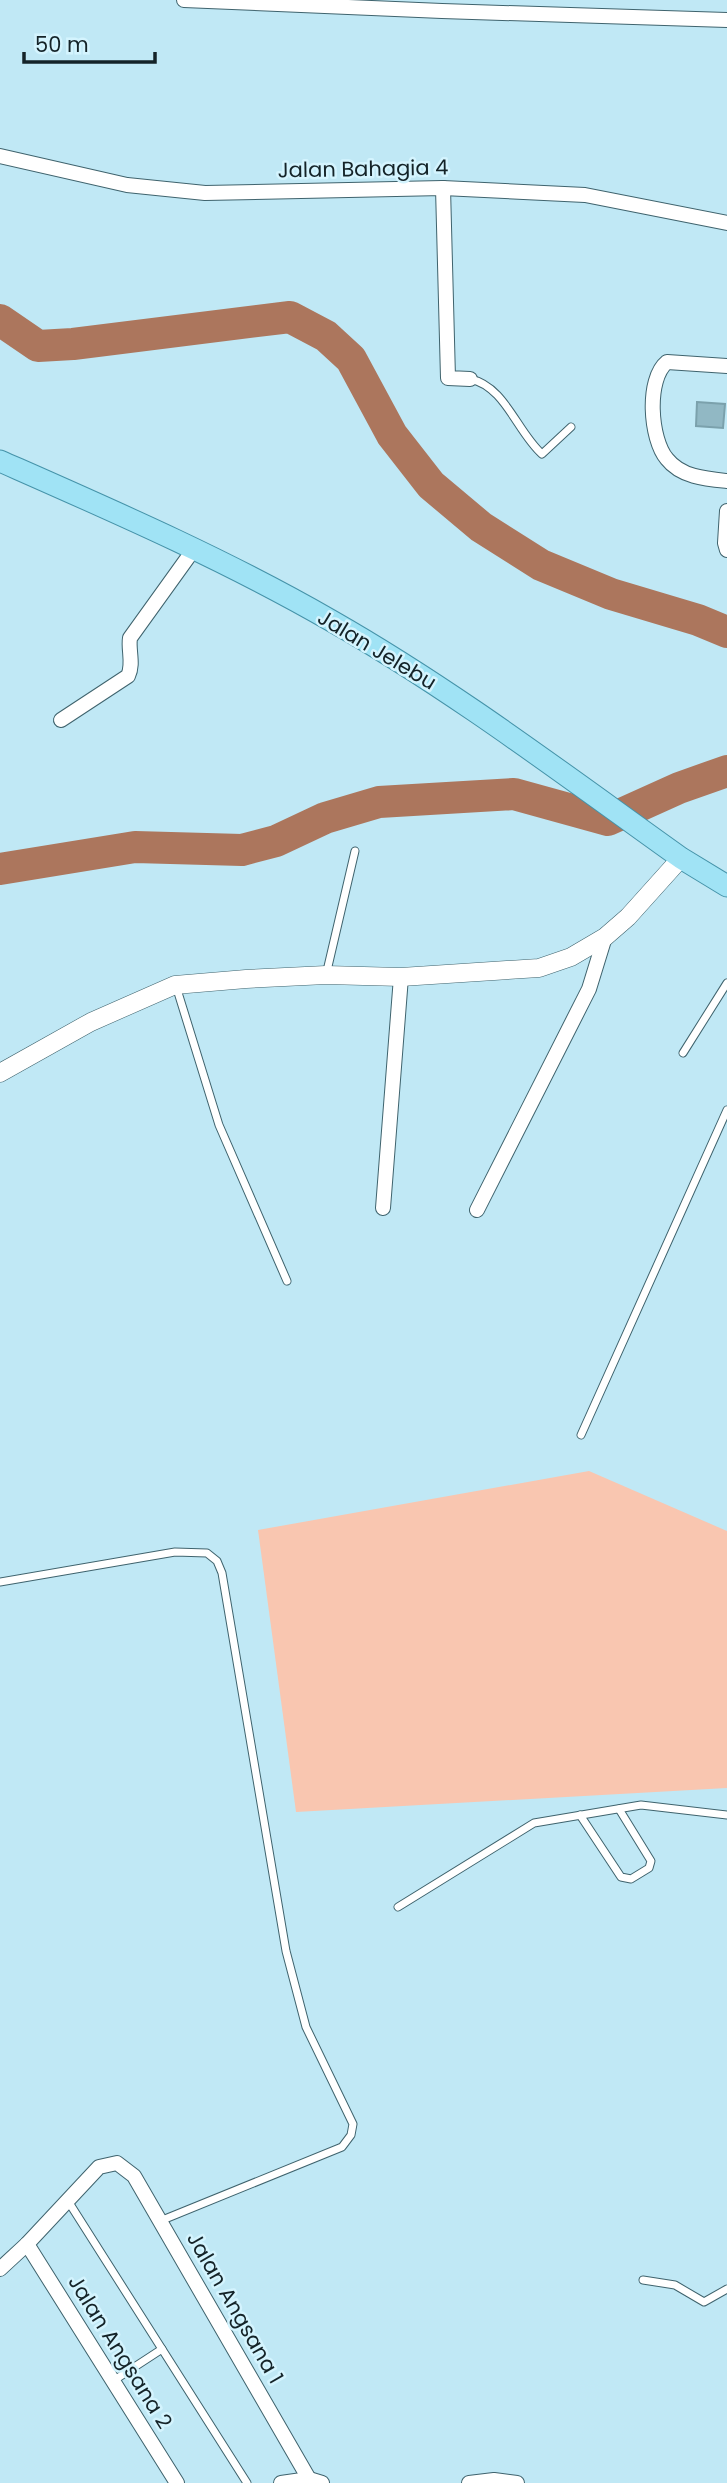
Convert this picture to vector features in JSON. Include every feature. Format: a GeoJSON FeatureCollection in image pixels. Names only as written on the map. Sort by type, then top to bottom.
{"type":"FeatureCollection","features":[{"type":"Feature","properties":{"kind":"main road","name":"Jalan Jelebu"},"geometry":{"type":"LineString","coordinates":[[0,461],[194,549],[330,620],[413,670],[681,858],[727,886]]}},
{"type":"Feature","properties":{"kind":"street"},"geometry":{"type":"LineString","coordinates":[[194,1],[442,6],[727,20]]}},
{"type":"Feature","properties":{"kind":"street","name":"Jalan Bahagia 4"},"geometry":{"type":"LineString","coordinates":[[0,156],[127,185],[205,193],[443,188],[585,194],[727,223]]}},
{"type":"Feature","properties":{"kind":"street"},"geometry":{"type":"LineString","coordinates":[[443,188],[448,378],[470,379]]}},
{"type":"Feature","properties":{"kind":"street"},"geometry":{"type":"LineString","coordinates":[[727,366],[667,362],[660,369],[653,397],[655,433],[667,459],[685,474],[727,481]]}},
{"type":"Feature","properties":{"kind":"street"},"geometry":{"type":"LineString","coordinates":[[727,511],[727,550]]}},
{"type":"Feature","properties":{"kind":"street"},"geometry":{"type":"LineString","coordinates":[[61,720],[128,676],[131,670],[128,647],[130,638],[194,549]]}},
{"type":"Feature","properties":{"kind":"street"},"geometry":{"type":"LineString","coordinates":[[0,1073],[91,1022],[175,985],[326,975],[401,977],[539,968],[571,957],[605,937],[628,917],[681,858]]}},
{"type":"Feature","properties":{"kind":"street"},"geometry":{"type":"LineString","coordinates":[[477,1210],[589,989],[605,937]]}},
{"type":"Feature","properties":{"kind":"street"},"geometry":{"type":"LineString","coordinates":[[383,1208],[401,977]]}},
{"type":"Feature","properties":{"kind":"street","name":"Jalan Angsana 1"},"geometry":{"type":"LineString","coordinates":[[68,2201],[99,2167],[117,2163],[134,2176],[316,2481]]}},
{"type":"Feature","properties":{"kind":"street"},"geometry":{"type":"LineString","coordinates":[[0,2269],[68,2201]]}},
{"type":"Feature","properties":{"kind":"street","name":"Jalan Angsana 2"},"geometry":{"type":"LineString","coordinates":[[27,2244],[177,2483]]}},
{"type":"Feature","properties":{"kind":"street"},"geometry":{"type":"LineString","coordinates":[[469,2483],[494,2480],[517,2483]]}},
{"type":"Feature","properties":{"kind":"street"},"geometry":{"type":"LineString","coordinates":[[281,2483],[316,2481]]}},
{"type":"Feature","properties":{"kind":"lane"},"geometry":{"type":"LineString","coordinates":[[470,379],[484,382],[509,409],[532,445],[542,453],[571,427]]}},
{"type":"Feature","properties":{"kind":"lane"},"geometry":{"type":"LineString","coordinates":[[326,975],[355,851]]}},
{"type":"Feature","properties":{"kind":"lane"},"geometry":{"type":"LineString","coordinates":[[683,1053],[727,983]]}},
{"type":"Feature","properties":{"kind":"lane"},"geometry":{"type":"LineString","coordinates":[[175,985],[219,1125],[287,1281]]}},
{"type":"Feature","properties":{"kind":"lane"},"geometry":{"type":"LineString","coordinates":[[581,1435],[727,1110]]}},
{"type":"Feature","properties":{"kind":"lane"},"geometry":{"type":"LineString","coordinates":[[0,1581],[175,1552],[207,1553],[217,1561],[222,1573],[286,1951],[306,2027],[353,2124],[351,2135],[342,2147],[160,2221]]}},
{"type":"Feature","properties":{"kind":"lane"},"geometry":{"type":"LineString","coordinates":[[398,1907],[534,1823],[641,1805],[727,1815]]}},
{"type":"Feature","properties":{"kind":"lane"},"geometry":{"type":"LineString","coordinates":[[580,1815],[621,1877],[631,1879],[649,1868],[651,1861],[619,1809]]}},
{"type":"Feature","properties":{"kind":"lane"},"geometry":{"type":"LineString","coordinates":[[68,2201],[247,2483]]}},
{"type":"Feature","properties":{"kind":"lane"},"geometry":{"type":"LineString","coordinates":[[643,2280],[675,2285],[704,2302],[727,2289]]}},
{"type":"Feature","properties":{"kind":"lane"},"geometry":{"type":"LineString","coordinates":[[113,2381],[162,2349]]}},
{"type":"Feature","properties":{"kind":"shaded area"},"geometry":{"type":"Polygon","coordinates":[[[589,1471],[727,1531],[727,1788],[296,1812],[258,1530],[589,1471]]]}},
{"type":"Feature","properties":{"kind":"building"},"geometry":{"type":"Polygon","coordinates":[[[697,402],[725,404],[723,428],[696,426],[697,402]]]}},
{"type":"Feature","properties":{"kind":"waterway"},"geometry":{"type":"LineString","coordinates":[[0,320],[38,346],[290,317],[326,336],[351,359],[392,435],[431,485],[481,527],[541,565],[611,594],[698,620],[727,632]]}},
{"type":"Feature","properties":{"kind":"waterway"},"geometry":{"type":"LineString","coordinates":[[0,869],[135,847],[242,850],[276,841],[325,818],[379,802],[514,794],[608,820],[679,788],[727,771]]}}]}
